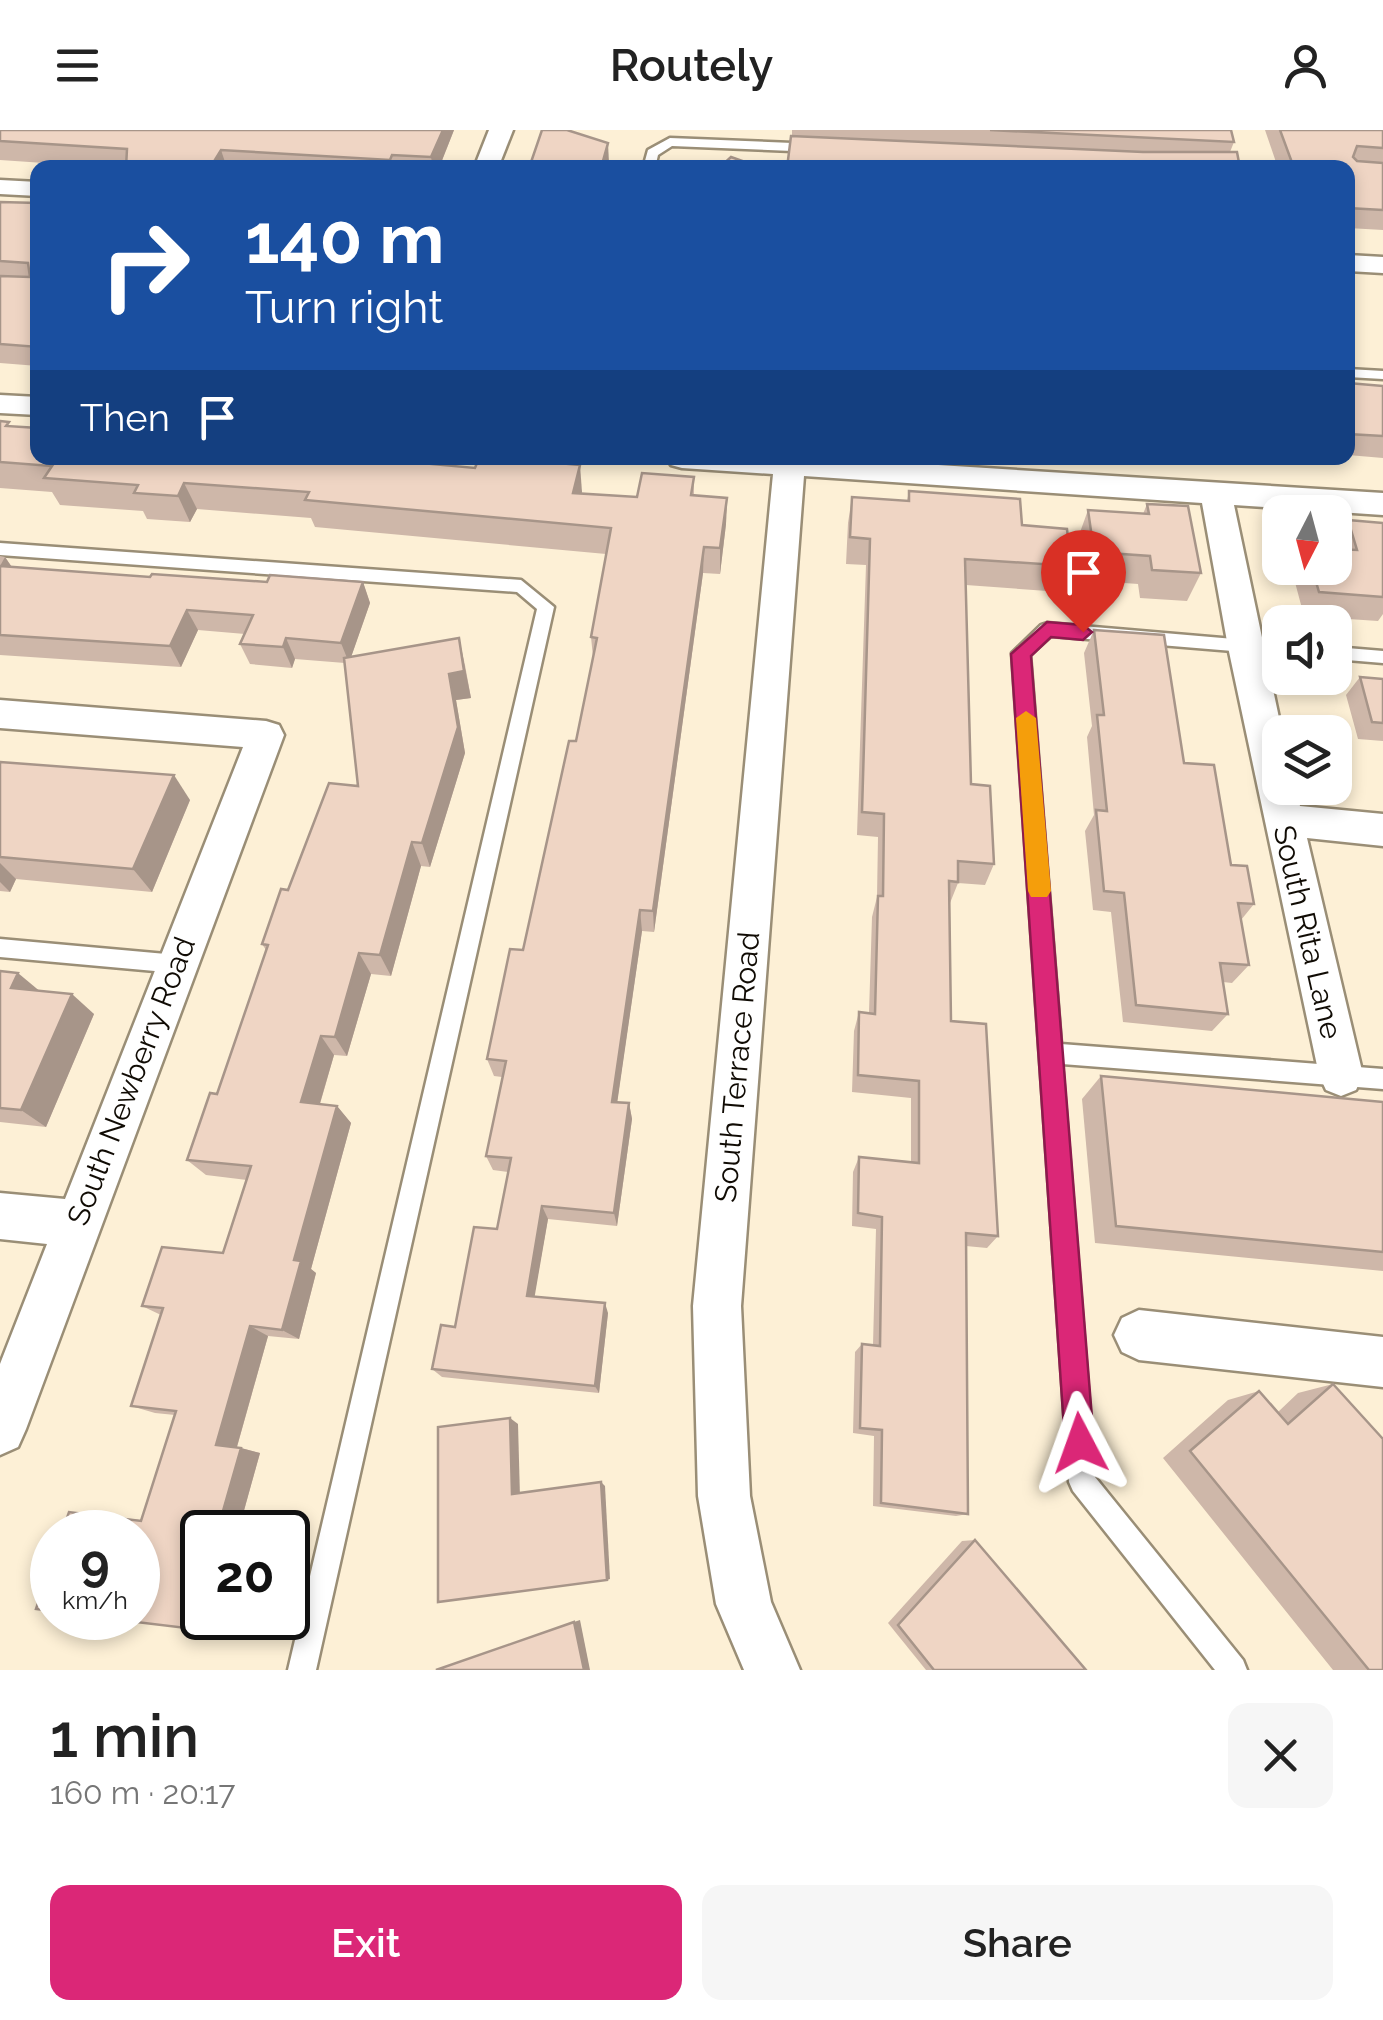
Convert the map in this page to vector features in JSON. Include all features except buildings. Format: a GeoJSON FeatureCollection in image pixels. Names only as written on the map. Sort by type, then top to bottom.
{"type":"FeatureCollection","features":[{"type":"Feature","properties":{"kind":"street"},"geometry":{"type":"LineString","coordinates":[[489,160],[500,130]]}},
{"type":"Feature","properties":{"kind":"street"},"geometry":{"type":"LineString","coordinates":[[0,187],[30,189]]}},
{"type":"Feature","properties":{"kind":"street"},"geometry":{"type":"LineString","coordinates":[[1355,264],[1383,265]]}},
{"type":"Feature","properties":{"kind":"street"},"geometry":{"type":"LineString","coordinates":[[0,404],[30,406]]}},
{"type":"Feature","properties":{"kind":"street","name":"South Terrace Road"},"geometry":{"type":"LineString","coordinates":[[772,1670],[744,1604],[724,1496],[716,1306],[790,465]]}},
{"type":"Feature","properties":{"kind":"street"},"geometry":{"type":"LineString","coordinates":[[830,465],[1383,504]]}},
{"type":"Feature","properties":{"kind":"street","name":"South Rita Lane"},"geometry":{"type":"LineString","coordinates":[[1216,494],[1262,648]]}},
{"type":"Feature","properties":{"kind":"street","name":"South Rita Lane"},"geometry":{"type":"LineString","coordinates":[[1267,695],[1282,820],[1342,1075]]}},
{"type":"Feature","properties":{"kind":"street","name":"South Newberry Road"},"geometry":{"type":"LineString","coordinates":[[0,714],[266,735],[0,1428]]}},
{"type":"Feature","properties":{"kind":"street"},"geometry":{"type":"LineString","coordinates":[[1282,820],[1383,830]]}},
{"type":"Feature","properties":{"kind":"street"},"geometry":{"type":"LineString","coordinates":[[0,1216],[76,1224]]}},
{"type":"Feature","properties":{"kind":"street"},"geometry":{"type":"LineString","coordinates":[[1139,1335],[1383,1362]]}},
{"type":"Feature","properties":{"kind":"lane"},"geometry":{"type":"LineString","coordinates":[[485,130],[500,130]]}},
{"type":"Feature","properties":{"kind":"lane"},"geometry":{"type":"LineString","coordinates":[[650,160],[652,153],[670,142],[828,149]]}},
{"type":"Feature","properties":{"kind":"lane"},"geometry":{"type":"LineString","coordinates":[[1355,373],[1383,375]]}},
{"type":"Feature","properties":{"kind":"lane"},"geometry":{"type":"LineString","coordinates":[[0,549],[521,586],[546,607],[302,1670]]}},
{"type":"Feature","properties":{"kind":"lane"},"geometry":{"type":"LineString","coordinates":[[1233,1670],[1082,1482],[1021,654],[1047,629],[1262,648]]}},
{"type":"Feature","properties":{"kind":"lane"},"geometry":{"type":"LineString","coordinates":[[1352,654],[1383,656]]}},
{"type":"Feature","properties":{"kind":"lane"},"geometry":{"type":"LineString","coordinates":[[0,948],[177,964]]}},
{"type":"Feature","properties":{"kind":"lane"},"geometry":{"type":"LineString","coordinates":[[1052,1052],[1383,1079]]}},
{"type":"Feature","properties":{"kind":"slow traffic"},"geometry":{"type":"LineString","coordinates":[[1026,718],[1039,891]]}},
{"type":"Feature","properties":{"kind":"route"},"geometry":{"type":"LineString","coordinates":[[1080,1443],[1021,654],[1047,629],[1083,632]]}}]}
